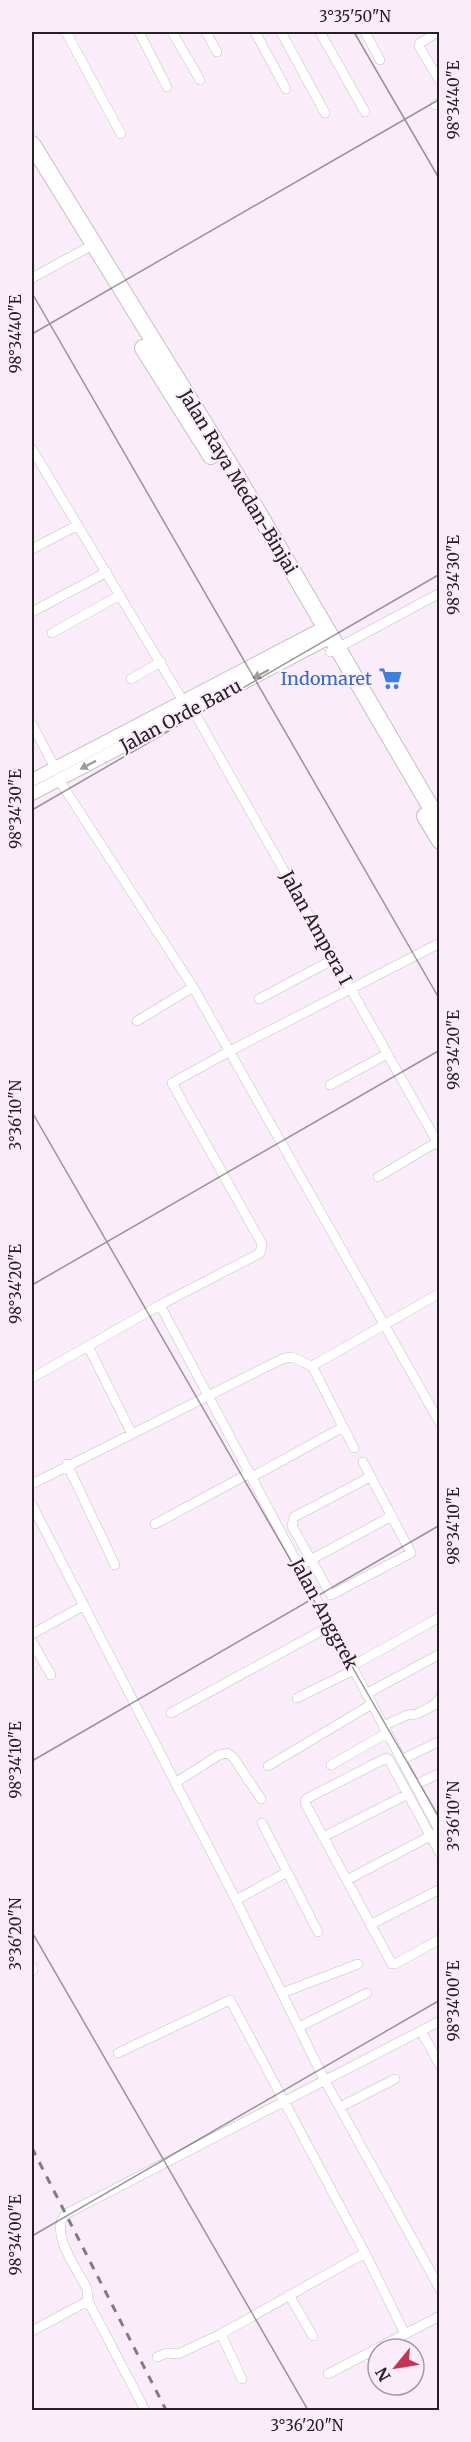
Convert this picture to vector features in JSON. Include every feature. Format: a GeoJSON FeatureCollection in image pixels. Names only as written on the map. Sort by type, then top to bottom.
{"type":"FeatureCollection","features":[{"type":"Feature","properties":{"kind":"highway","name":"Jalan Raya Medan-Binjai"},"geometry":{"type":"LineString","coordinates":[[32,144],[84,242]]}},
{"type":"Feature","properties":{"kind":"highway","name":"Jalan Raya Medan-Binjai"},"geometry":{"type":"LineString","coordinates":[[32,162],[235,473],[440,841]]}},
{"type":"Feature","properties":{"kind":"highway","name":"Jalan Raya Medan-Binjai"},"geometry":{"type":"LineString","coordinates":[[328,639],[440,823]]}},
{"type":"Feature","properties":{"kind":"main road","name":"Jalan Orde Baru"},"geometry":{"type":"LineString","coordinates":[[32,794],[57,774],[183,701],[328,639]]}},
{"type":"Feature","properties":{"kind":"main road","name":"Jalan Orde Baru"},"geometry":{"type":"LineString","coordinates":[[32,780],[57,774],[193,710],[328,639]]}},
{"type":"Feature","properties":{"kind":"street"},"geometry":{"type":"LineString","coordinates":[[66,32],[121,134]]}},
{"type":"Feature","properties":{"kind":"street"},"geometry":{"type":"LineString","coordinates":[[139,32],[167,87]]}},
{"type":"Feature","properties":{"kind":"street"},"geometry":{"type":"LineString","coordinates":[[172,32],[200,80]]}},
{"type":"Feature","properties":{"kind":"street"},"geometry":{"type":"LineString","coordinates":[[206,32],[217,52]]}},
{"type":"Feature","properties":{"kind":"street"},"geometry":{"type":"LineString","coordinates":[[255,32],[286,89]]}},
{"type":"Feature","properties":{"kind":"street"},"geometry":{"type":"LineString","coordinates":[[281,32],[325,113]]}},
{"type":"Feature","properties":{"kind":"street"},"geometry":{"type":"LineString","coordinates":[[320,32],[365,112]]}},
{"type":"Feature","properties":{"kind":"street"},"geometry":{"type":"LineString","coordinates":[[365,32],[380,60]]}},
{"type":"Feature","properties":{"kind":"street"},"geometry":{"type":"LineString","coordinates":[[438,32],[420,43],[419,46],[439,80]]}},
{"type":"Feature","properties":{"kind":"street"},"geometry":{"type":"LineString","coordinates":[[32,278],[84,242]]}},
{"type":"Feature","properties":{"kind":"street"},"geometry":{"type":"LineString","coordinates":[[32,449],[183,701]]}},
{"type":"Feature","properties":{"kind":"street"},"geometry":{"type":"LineString","coordinates":[[32,549],[78,525]]}},
{"type":"Feature","properties":{"kind":"street"},"geometry":{"type":"LineString","coordinates":[[32,612],[107,572]]}},
{"type":"Feature","properties":{"kind":"street"},"geometry":{"type":"LineString","coordinates":[[328,639],[440,593]]}},
{"type":"Feature","properties":{"kind":"street"},"geometry":{"type":"LineString","coordinates":[[52,633],[120,595]]}},
{"type":"Feature","properties":{"kind":"street"},"geometry":{"type":"LineString","coordinates":[[131,679],[161,662]]}},
{"type":"Feature","properties":{"kind":"street","name":"Jalan Ampera I"},"geometry":{"type":"LineString","coordinates":[[193,710],[438,1144]]}},
{"type":"Feature","properties":{"kind":"street"},"geometry":{"type":"LineString","coordinates":[[32,724],[57,774],[193,987],[440,1423]]}},
{"type":"Feature","properties":{"kind":"street"},"geometry":{"type":"LineString","coordinates":[[32,1378],[160,1305],[260,1253],[262,1249],[262,1244],[172,1083],[440,943]]}},
{"type":"Feature","properties":{"kind":"street"},"geometry":{"type":"LineString","coordinates":[[259,999],[333,959]]}},
{"type":"Feature","properties":{"kind":"street"},"geometry":{"type":"LineString","coordinates":[[137,1021],[193,987]]}},
{"type":"Feature","properties":{"kind":"street"},"geometry":{"type":"LineString","coordinates":[[330,1085],[387,1054]]}},
{"type":"Feature","properties":{"kind":"street"},"geometry":{"type":"LineString","coordinates":[[378,1177],[438,1144]]}},
{"type":"Feature","properties":{"kind":"street"},"geometry":{"type":"LineString","coordinates":[[312,1366],[440,1293]]}},
{"type":"Feature","properties":{"kind":"street","name":"Jalan Anggrek"},"geometry":{"type":"LineString","coordinates":[[160,1305],[415,1785],[436,1833]]}},
{"type":"Feature","properties":{"kind":"street"},"geometry":{"type":"LineString","coordinates":[[87,1346],[132,1434]]}},
{"type":"Feature","properties":{"kind":"street"},"geometry":{"type":"LineString","coordinates":[[32,1484],[67,1464],[282,1359],[291,1357],[312,1366],[354,1448]]}},
{"type":"Feature","properties":{"kind":"street"},"geometry":{"type":"LineString","coordinates":[[155,1524],[343,1428]]}},
{"type":"Feature","properties":{"kind":"street"},"geometry":{"type":"LineString","coordinates":[[363,1462],[410,1551],[408,1555],[331,1596],[292,1526],[294,1516],[370,1477]]}},
{"type":"Feature","properties":{"kind":"street"},"geometry":{"type":"LineString","coordinates":[[67,1464],[115,1565]]}},
{"type":"Feature","properties":{"kind":"street"},"geometry":{"type":"LineString","coordinates":[[32,1505],[340,2107],[440,2289]]}},
{"type":"Feature","properties":{"kind":"street"},"geometry":{"type":"LineString","coordinates":[[299,1566],[392,1516]]}},
{"type":"Feature","properties":{"kind":"street"},"geometry":{"type":"LineString","coordinates":[[32,1634],[83,1606]]}},
{"type":"Feature","properties":{"kind":"street"},"geometry":{"type":"LineString","coordinates":[[297,1698],[440,1617]]}},
{"type":"Feature","properties":{"kind":"street"},"geometry":{"type":"LineString","coordinates":[[171,1713],[330,1626]]}},
{"type":"Feature","properties":{"kind":"street"},"geometry":{"type":"LineString","coordinates":[[32,1642],[51,1675]]}},
{"type":"Feature","properties":{"kind":"street"},"geometry":{"type":"LineString","coordinates":[[366,1694],[440,1654]]}},
{"type":"Feature","properties":{"kind":"street"},"geometry":{"type":"LineString","coordinates":[[331,1765],[385,1729],[434,1705],[440,1698]]}},
{"type":"Feature","properties":{"kind":"street"},"geometry":{"type":"LineString","coordinates":[[268,1766],[372,1704]]}},
{"type":"Feature","properties":{"kind":"street"},"geometry":{"type":"LineString","coordinates":[[401,1760],[440,1741]]}},
{"type":"Feature","properties":{"kind":"street"},"geometry":{"type":"LineString","coordinates":[[176,1783],[219,1755],[228,1753],[261,1799]]}},
{"type":"Feature","properties":{"kind":"street"},"geometry":{"type":"LineString","coordinates":[[440,1853],[436,1833],[386,1758],[309,1796],[305,1803],[392,1965],[440,1940]]}},
{"type":"Feature","properties":{"kind":"street"},"geometry":{"type":"LineString","coordinates":[[415,1785],[440,1773]]}},
{"type":"Feature","properties":{"kind":"street"},"geometry":{"type":"LineString","coordinates":[[323,1837],[408,1794]]}},
{"type":"Feature","properties":{"kind":"street"},"geometry":{"type":"LineString","coordinates":[[262,1823],[318,1932]]}},
{"type":"Feature","properties":{"kind":"street"},"geometry":{"type":"LineString","coordinates":[[346,1880],[436,1833]]}},
{"type":"Feature","properties":{"kind":"street"},"geometry":{"type":"LineString","coordinates":[[236,1900],[287,1872]]}},
{"type":"Feature","properties":{"kind":"street"},"geometry":{"type":"LineString","coordinates":[[370,1925],[440,1889]]}},
{"type":"Feature","properties":{"kind":"street"},"geometry":{"type":"LineString","coordinates":[[282,1993],[358,1964]]}},
{"type":"Feature","properties":{"kind":"street"},"geometry":{"type":"LineString","coordinates":[[299,2027],[366,1993]]}},
{"type":"Feature","properties":{"kind":"street"},"geometry":{"type":"LineString","coordinates":[[118,2053],[230,2000],[365,2253],[405,2334]]}},
{"type":"Feature","properties":{"kind":"street"},"geometry":{"type":"LineString","coordinates":[[145,2410],[88,2301],[87,2289],[59,2231],[61,2219],[66,2214],[440,2021]]}},
{"type":"Feature","properties":{"kind":"street"},"geometry":{"type":"LineString","coordinates":[[421,2031],[440,2065]]}},
{"type":"Feature","properties":{"kind":"street"},"geometry":{"type":"LineString","coordinates":[[340,2107],[395,2079]]}},
{"type":"Feature","properties":{"kind":"street"},"geometry":{"type":"LineString","coordinates":[[157,2357],[167,2353],[178,2354],[221,2334],[365,2253]]}},
{"type":"Feature","properties":{"kind":"street"},"geometry":{"type":"LineString","coordinates":[[289,2295],[313,2336]]}},
{"type":"Feature","properties":{"kind":"street"},"geometry":{"type":"LineString","coordinates":[[32,2331],[88,2301]]}},
{"type":"Feature","properties":{"kind":"street"},"geometry":{"type":"LineString","coordinates":[[328,2374],[440,2316]]}},
{"type":"Feature","properties":{"kind":"street"},"geometry":{"type":"LineString","coordinates":[[221,2334],[243,2379]]}},
{"type":"Feature","properties":{"kind":"railway"},"geometry":{"type":"LineString","coordinates":[[32,2148],[166,2410]]}},
{"type":"Feature","properties":{"kind":"place","name":"Indomaret"},"geometry":{"type":"Point","coordinates":[390,679]}}]}
